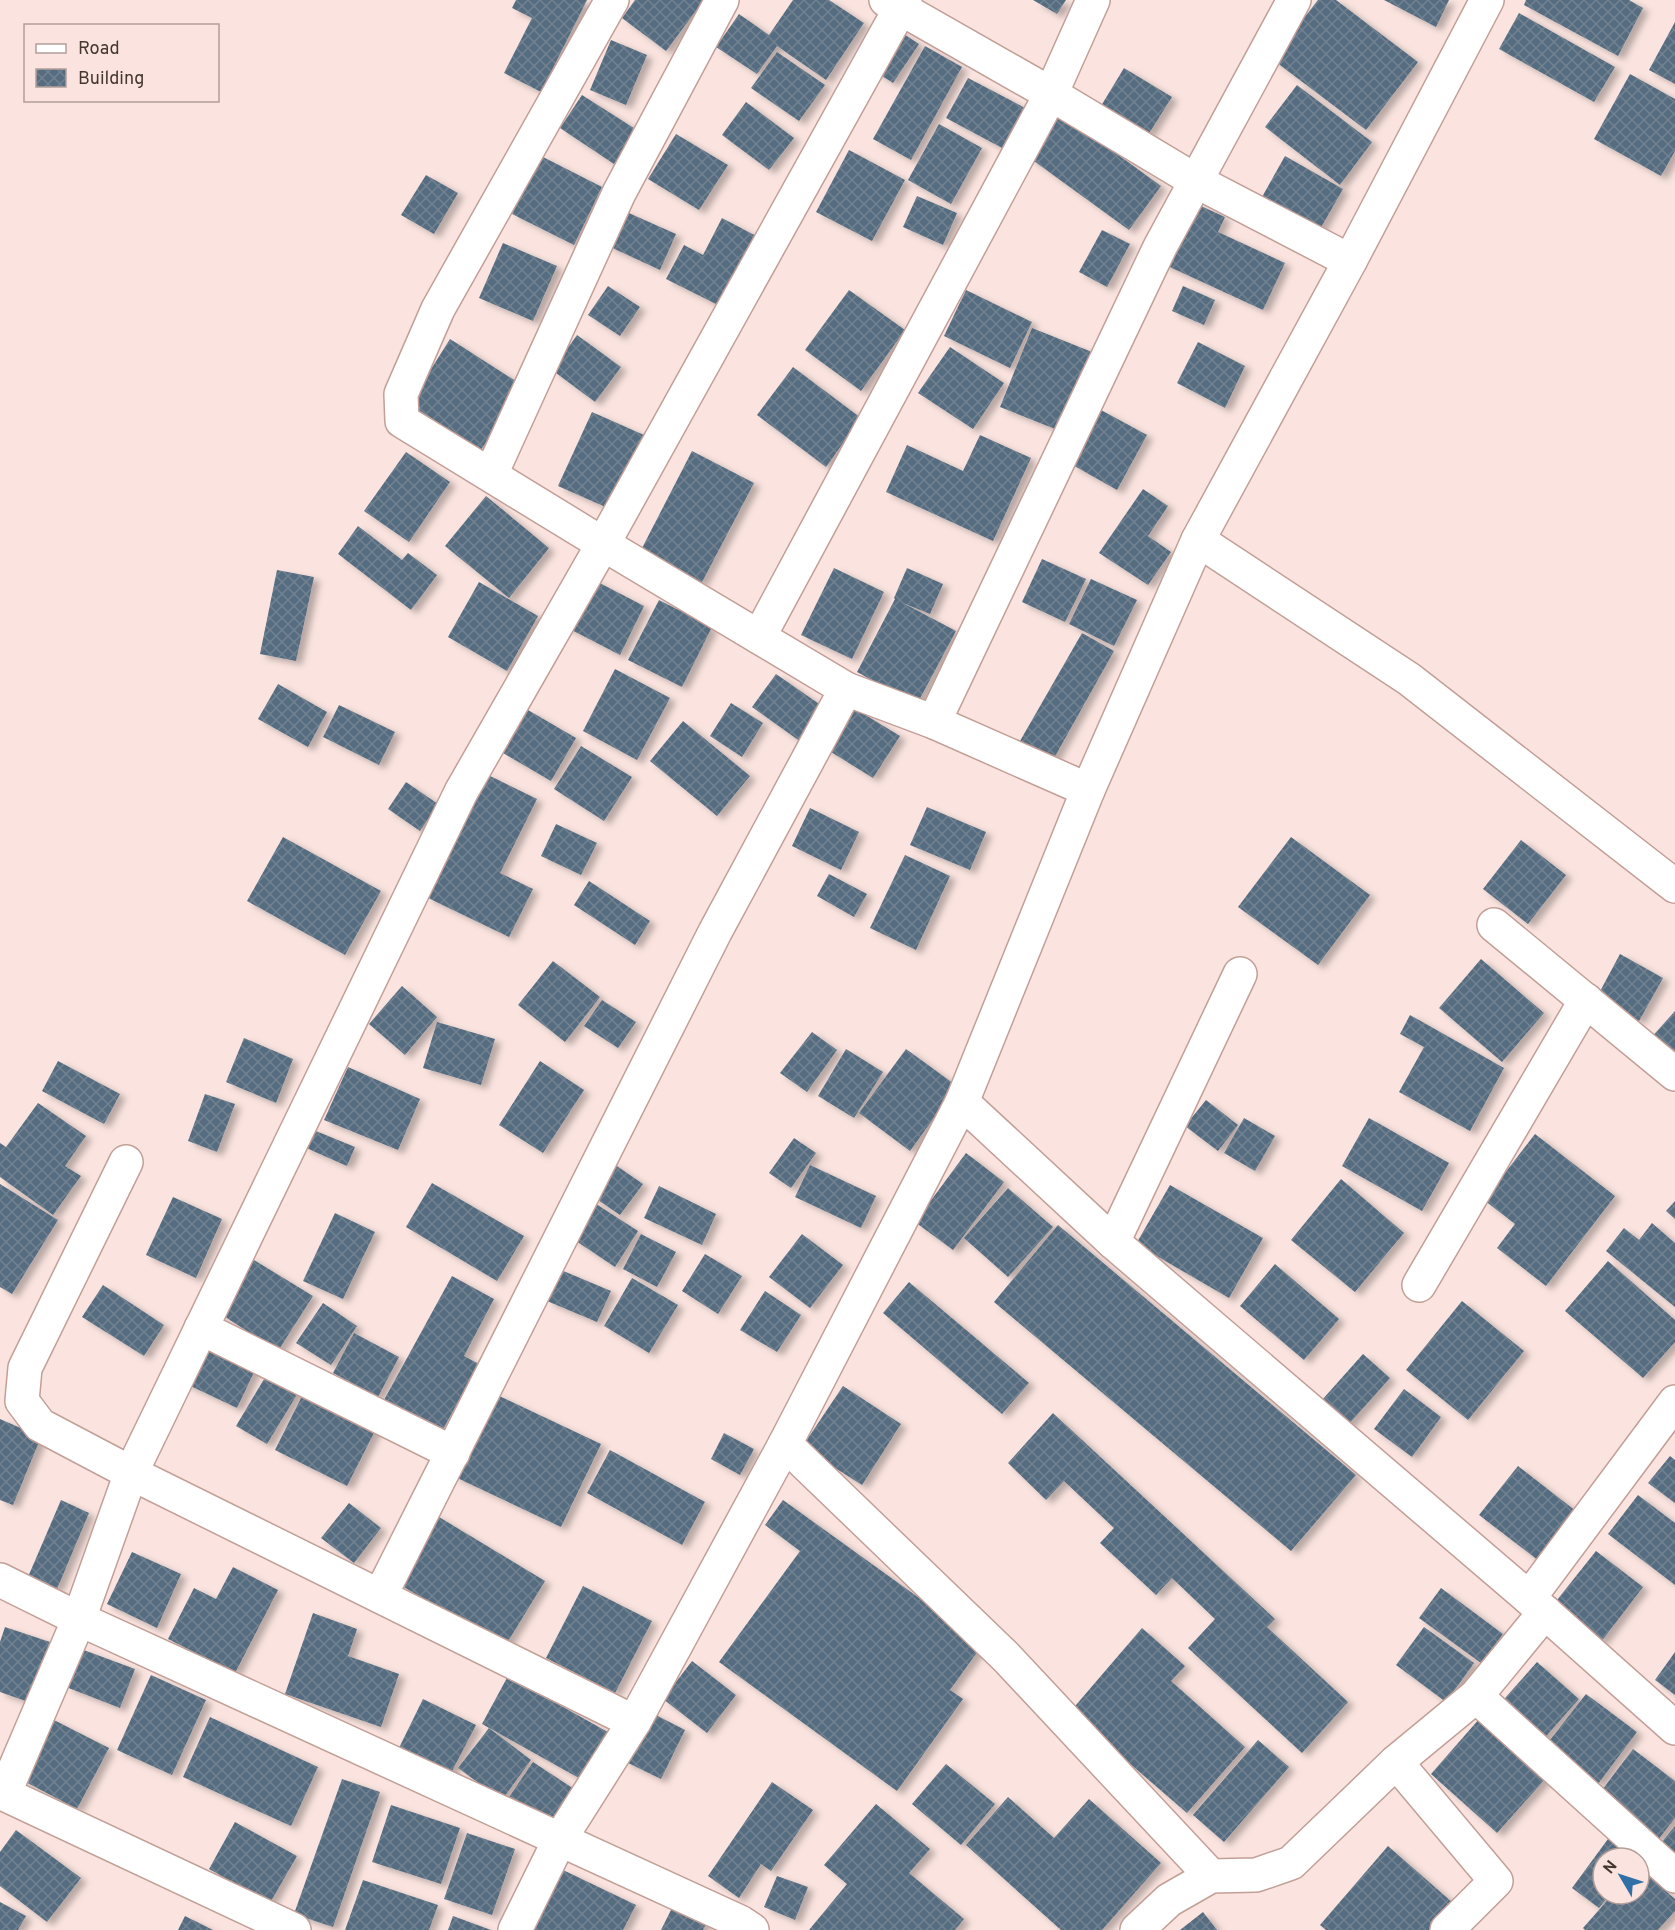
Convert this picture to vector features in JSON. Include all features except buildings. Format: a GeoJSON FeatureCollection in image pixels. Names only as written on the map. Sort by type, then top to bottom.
{"type":"FeatureCollection","features":[{"type":"Feature","properties":{"kind":"street"},"geometry":{"type":"LineString","coordinates":[[612,0],[438,309],[400,394],[402,421],[846,689],[934,722],[1088,790]]}},
{"type":"Feature","properties":{"kind":"street"},"geometry":{"type":"LineString","coordinates":[[491,474],[619,193],[722,0]]}},
{"type":"Feature","properties":{"kind":"street"},"geometry":{"type":"LineString","coordinates":[[759,637],[1051,94],[1093,0]]}},
{"type":"Feature","properties":{"kind":"street"},"geometry":{"type":"LineString","coordinates":[[934,722],[1160,248],[1294,0]]}},
{"type":"Feature","properties":{"kind":"street"},"geometry":{"type":"LineString","coordinates":[[515,1930],[560,1839],[634,1722],[785,1444],[962,1102],[1088,790],[1198,540],[1350,261],[1487,0]]}},
{"type":"Feature","properties":{"kind":"street"},"geometry":{"type":"LineString","coordinates":[[294,1930],[2,1793],[79,1619],[131,1473],[461,792],[603,544],[897,3],[1196,181],[1350,261]]}},
{"type":"Feature","properties":{"kind":"street"},"geometry":{"type":"LineString","coordinates":[[1198,540],[1409,679],[1675,886]]}},
{"type":"Feature","properties":{"kind":"street"},"geometry":{"type":"LineString","coordinates":[[380,1596],[715,932],[846,689]]}},
{"type":"Feature","properties":{"kind":"street"},"geometry":{"type":"LineString","coordinates":[[1494,925],[1675,1074]]}},
{"type":"Feature","properties":{"kind":"street"},"geometry":{"type":"LineString","coordinates":[[1113,1242],[1240,974]]}},
{"type":"Feature","properties":{"kind":"street"},"geometry":{"type":"LineString","coordinates":[[1419,1285],[1586,1000]]}},
{"type":"Feature","properties":{"kind":"street"},"geometry":{"type":"LineString","coordinates":[[962,1102],[1113,1242],[1537,1605],[1675,1728]]}},
{"type":"Feature","properties":{"kind":"street"},"geometry":{"type":"LineString","coordinates":[[126,1162],[25,1368],[22,1401],[40,1425],[131,1473],[634,1722]]}},
{"type":"Feature","properties":{"kind":"street"},"geometry":{"type":"LineString","coordinates":[[201,1328],[453,1453]]}},
{"type":"Feature","properties":{"kind":"street"},"geometry":{"type":"LineString","coordinates":[[1137,1930],[1169,1900],[1211,1876],[1256,1875],[1291,1863],[1396,1762],[1476,1696],[1675,1402]]}},
{"type":"Feature","properties":{"kind":"street"},"geometry":{"type":"LineString","coordinates":[[785,1444],[1006,1657],[1211,1876]]}},
{"type":"Feature","properties":{"kind":"street"},"geometry":{"type":"LineString","coordinates":[[0,1580],[79,1619],[560,1839],[752,1930]]}},
{"type":"Feature","properties":{"kind":"street"},"geometry":{"type":"LineString","coordinates":[[1476,1696],[1675,1876]]}},
{"type":"Feature","properties":{"kind":"street"},"geometry":{"type":"LineString","coordinates":[[1396,1762],[1496,1881],[1447,1930]]}}]}
